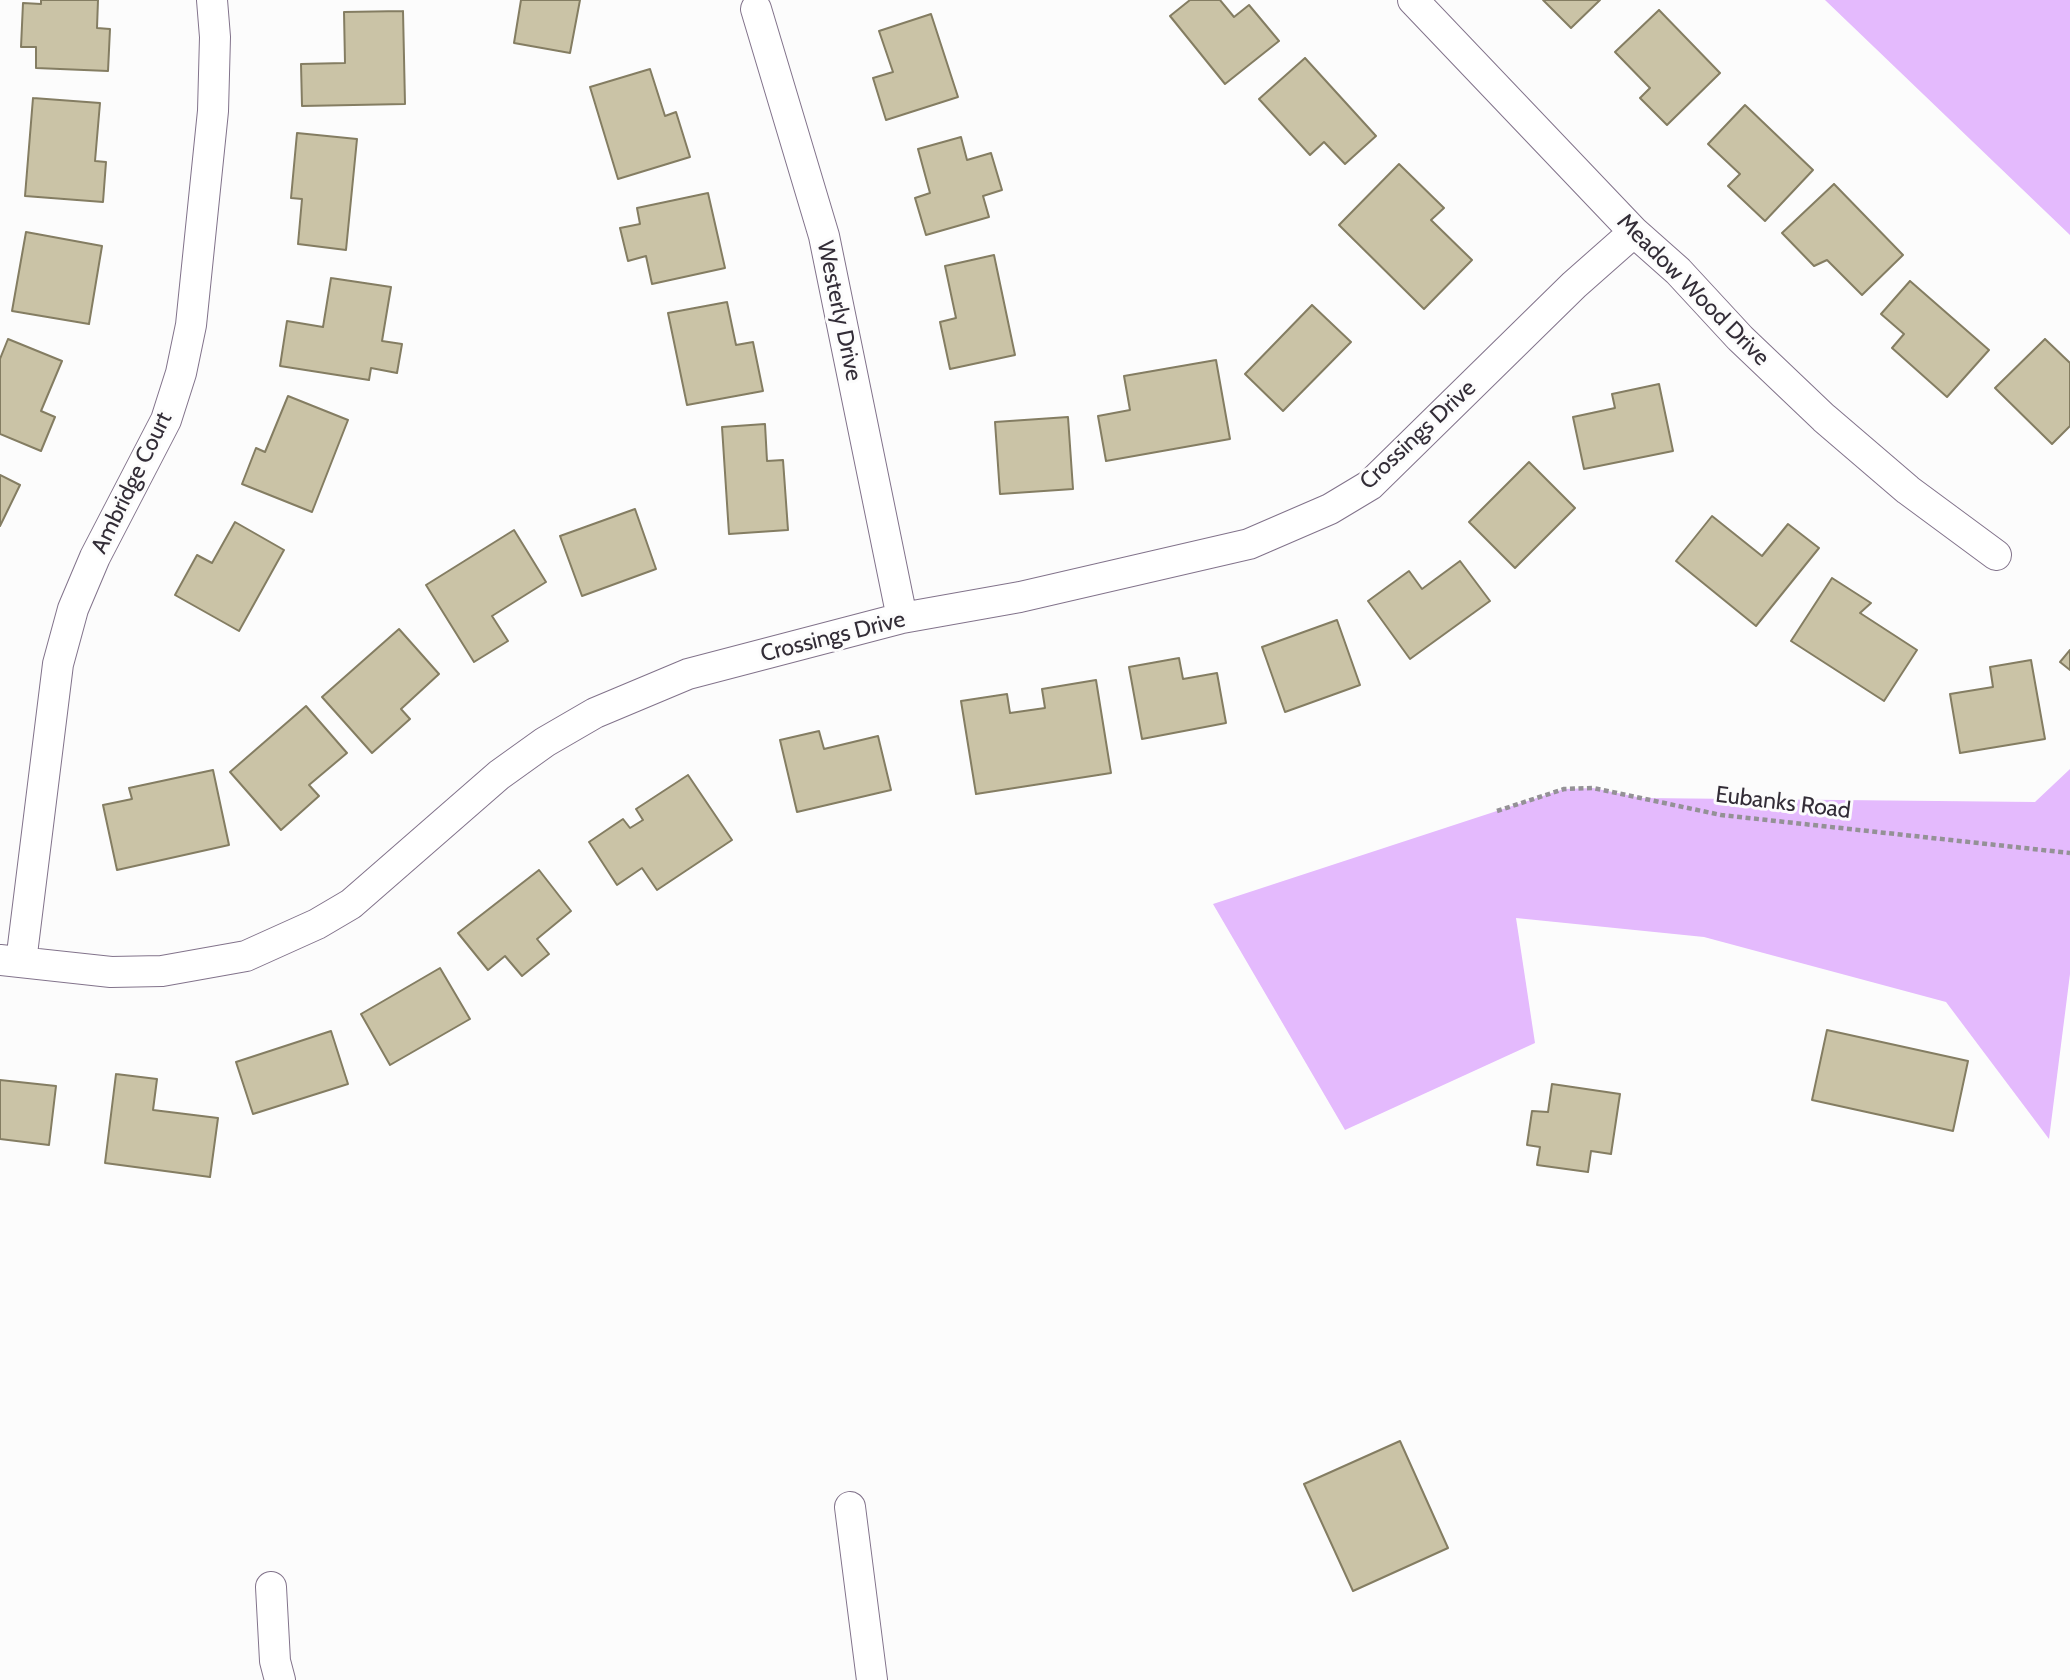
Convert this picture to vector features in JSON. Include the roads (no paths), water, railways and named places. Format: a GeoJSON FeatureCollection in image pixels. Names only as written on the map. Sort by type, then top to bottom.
{"type":"FeatureCollection","features":[{"type":"Feature","properties":{"kind":"street","name":"Ambridge Court"},"geometry":{"type":"LineString","coordinates":[[11,961],[58,664],[73,609],[95,557],[166,420],[181,373],[191,325],[213,111],[215,37],[212,0]]}},
{"type":"Feature","properties":{"kind":"street","name":"Meadow Wood Drive"},"geometry":{"type":"LineString","coordinates":[[1413,0],[1634,232],[1678,271],[1740,338],[1824,418],[1908,490],[1996,555]]}},
{"type":"Feature","properties":{"kind":"street","name":"Westerly Drive"},"geometry":{"type":"LineString","coordinates":[[756,9],[824,236],[902,618]]}},
{"type":"Feature","properties":{"kind":"street","name":"Crossings Drive"},"geometry":{"type":"LineString","coordinates":[[11,961],[111,972],[162,971],[246,956],[317,924],[351,904],[499,775],[545,742],[595,713],[688,674],[902,618],[1020,597],[1249,544],[1330,509],[1370,485],[1574,285],[1634,232]]}},
{"type":"Feature","properties":{"kind":"street"},"geometry":{"type":"LineString","coordinates":[[850,1507],[872,1680]]}},
{"type":"Feature","properties":{"kind":"street"},"geometry":{"type":"LineString","coordinates":[[271,1587],[275,1661],[281,1680]]}}]}
